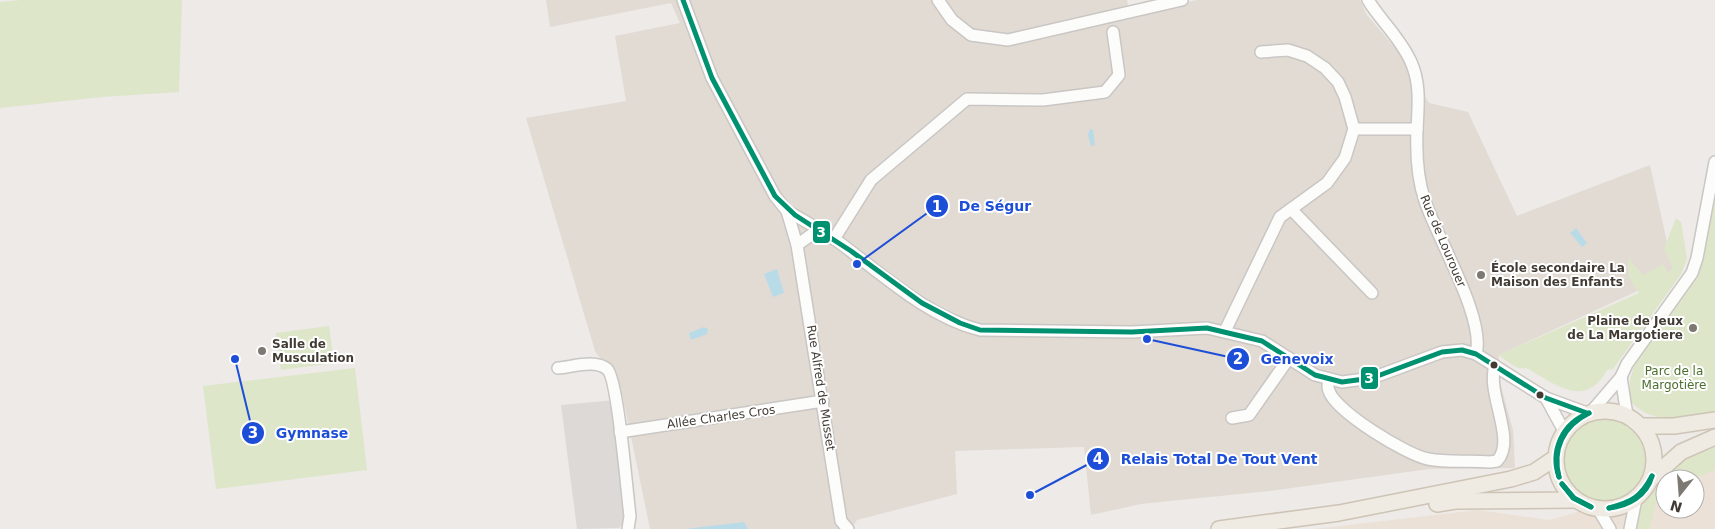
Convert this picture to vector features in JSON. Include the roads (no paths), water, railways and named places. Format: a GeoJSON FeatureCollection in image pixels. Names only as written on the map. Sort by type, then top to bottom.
{"type":"FeatureCollection","features":[{"type":"Feature","properties":{"kind":"main road"},"geometry":{"type":"LineString","coordinates":[[1576,500],[1560,482],[1555,458],[1558,444],[1564,431],[1574,420],[1589,413],[1609,410],[1627,415],[1642,426],[1650,437],[1654,450],[1655,465],[1652,478]]}},
{"type":"Feature","properties":{"kind":"main road"},"geometry":{"type":"LineString","coordinates":[[1642,426],[1674,426],[1715,420]]}},
{"type":"Feature","properties":{"kind":"main road"},"geometry":{"type":"LineString","coordinates":[[1339,513],[1390,511],[1455,501],[1576,500],[1598,509],[1618,508],[1636,499],[1652,478],[1682,452],[1715,437]]}},
{"type":"Feature","properties":{"kind":"main road"},"geometry":{"type":"LineString","coordinates":[[1219,529],[1339,513],[1511,480],[1534,472],[1555,458]]}},
{"type":"Feature","properties":{"kind":"street","name":"Rue Alfred de Musset"},"geometry":{"type":"LineString","coordinates":[[683,0],[712,78],[774,196],[787,211],[797,245],[841,521],[848,529]]}},
{"type":"Feature","properties":{"kind":"street"},"geometry":{"type":"LineString","coordinates":[[938,0],[952,20],[971,35],[1008,40],[1182,0]]}},
{"type":"Feature","properties":{"kind":"street","name":"Rue de Lourouer"},"geometry":{"type":"LineString","coordinates":[[1368,0],[1412,62],[1417,79],[1418,180],[1425,203],[1464,293],[1477,330],[1479,345],[1476,354]]}},
{"type":"Feature","properties":{"kind":"street"},"geometry":{"type":"LineString","coordinates":[[834,239],[871,180],[967,99],[1043,100],[1105,92],[1119,75],[1113,32]]}},
{"type":"Feature","properties":{"kind":"street"},"geometry":{"type":"LineString","coordinates":[[1226,331],[1280,217],[1327,183],[1338,169],[1354,128],[1345,97],[1338,82],[1325,68],[1307,56],[1288,50],[1261,52]]}},
{"type":"Feature","properties":{"kind":"street"},"geometry":{"type":"LineString","coordinates":[[1354,128],[1417,129]]}},
{"type":"Feature","properties":{"kind":"street"},"geometry":{"type":"LineString","coordinates":[[787,211],[834,239],[933,310],[966,326],[980,330],[1132,332],[1207,328],[1262,341],[1307,371],[1328,380],[1347,382],[1372,378],[1442,352],[1462,350],[1476,354],[1546,398],[1589,413],[1621,377],[1627,364],[1692,273],[1697,258],[1715,162]]}},
{"type":"Feature","properties":{"kind":"street"},"geometry":{"type":"LineString","coordinates":[[1291,209],[1372,293]]}},
{"type":"Feature","properties":{"kind":"street"},"geometry":{"type":"LineString","coordinates":[[797,245],[818,230]]}},
{"type":"Feature","properties":{"kind":"street"},"geometry":{"type":"LineString","coordinates":[[1232,418],[1249,415],[1289,358]]}},
{"type":"Feature","properties":{"kind":"street"},"geometry":{"type":"LineString","coordinates":[[558,368],[595,364],[608,370],[614,382],[630,516],[628,529]]}},
{"type":"Feature","properties":{"kind":"street"},"geometry":{"type":"LineString","coordinates":[[1328,380],[1328,389],[1335,400],[1357,419],[1390,442],[1430,460],[1490,462],[1497,461],[1500,458],[1504,445],[1494,393],[1492,373],[1495,366]]}},
{"type":"Feature","properties":{"kind":"street"},"geometry":{"type":"LineString","coordinates":[[1621,377],[1627,415]]}},
{"type":"Feature","properties":{"kind":"street"},"geometry":{"type":"LineString","coordinates":[[1546,398],[1564,431]]}},
{"type":"Feature","properties":{"kind":"street","name":"Allée Charles Cros"},"geometry":{"type":"LineString","coordinates":[[620,432],[823,401]]}},
{"type":"Feature","properties":{"kind":"street"},"geometry":{"type":"LineString","coordinates":[[1630,529],[1636,499]]}},
{"type":"Feature","properties":{"kind":"street"},"geometry":{"type":"LineString","coordinates":[[1598,509],[1610,529]]}},
{"type":"Feature","properties":{"kind":"water"},"geometry":{"type":"Polygon","coordinates":[[[1090,129],[1093,130],[1095,145],[1091,146],[1088,135],[1090,129]]]}},
{"type":"Feature","properties":{"kind":"water"},"geometry":{"type":"Polygon","coordinates":[[[1576,228],[1587,243],[1582,247],[1570,233],[1576,228]]]}},
{"type":"Feature","properties":{"kind":"water"},"geometry":{"type":"Polygon","coordinates":[[[777,269],[784,293],[773,297],[764,274],[777,269]]]}},
{"type":"Feature","properties":{"kind":"water"},"geometry":{"type":"Polygon","coordinates":[[[704,327],[708,329],[707,334],[691,340],[689,333],[704,327]]]}},
{"type":"Feature","properties":{"kind":"water"},"geometry":{"type":"Polygon","coordinates":[[[744,522],[748,529],[685,529],[744,522]]]}},
{"type":"Feature","properties":{"kind":"place","name":"De Ségur"},"geometry":{"type":"Point","coordinates":[857,264]}},
{"type":"Feature","properties":{"kind":"place","name":"École secondaire La Maison des Enfants"},"geometry":{"type":"Point","coordinates":[1481,275]}},
{"type":"Feature","properties":{"kind":"place","name":"Plaine de Jeux de La Margotiere"},"geometry":{"type":"Point","coordinates":[1693,328]}},
{"type":"Feature","properties":{"kind":"place","name":"Genevoix"},"geometry":{"type":"Point","coordinates":[1147,339]}},
{"type":"Feature","properties":{"kind":"place","name":"Salle de Musculation"},"geometry":{"type":"Point","coordinates":[262,351]}},
{"type":"Feature","properties":{"kind":"place","name":"Gymnase"},"geometry":{"type":"Point","coordinates":[235,359]}},
{"type":"Feature","properties":{"kind":"place","name":"Relais Total De Tout Vent"},"geometry":{"type":"Point","coordinates":[1030,495]}},
{"type":"Feature","properties":{"kind":"park label","name":"Parc de la Margotière"},"geometry":{"type":"Point","coordinates":[1674,378]}}]}
